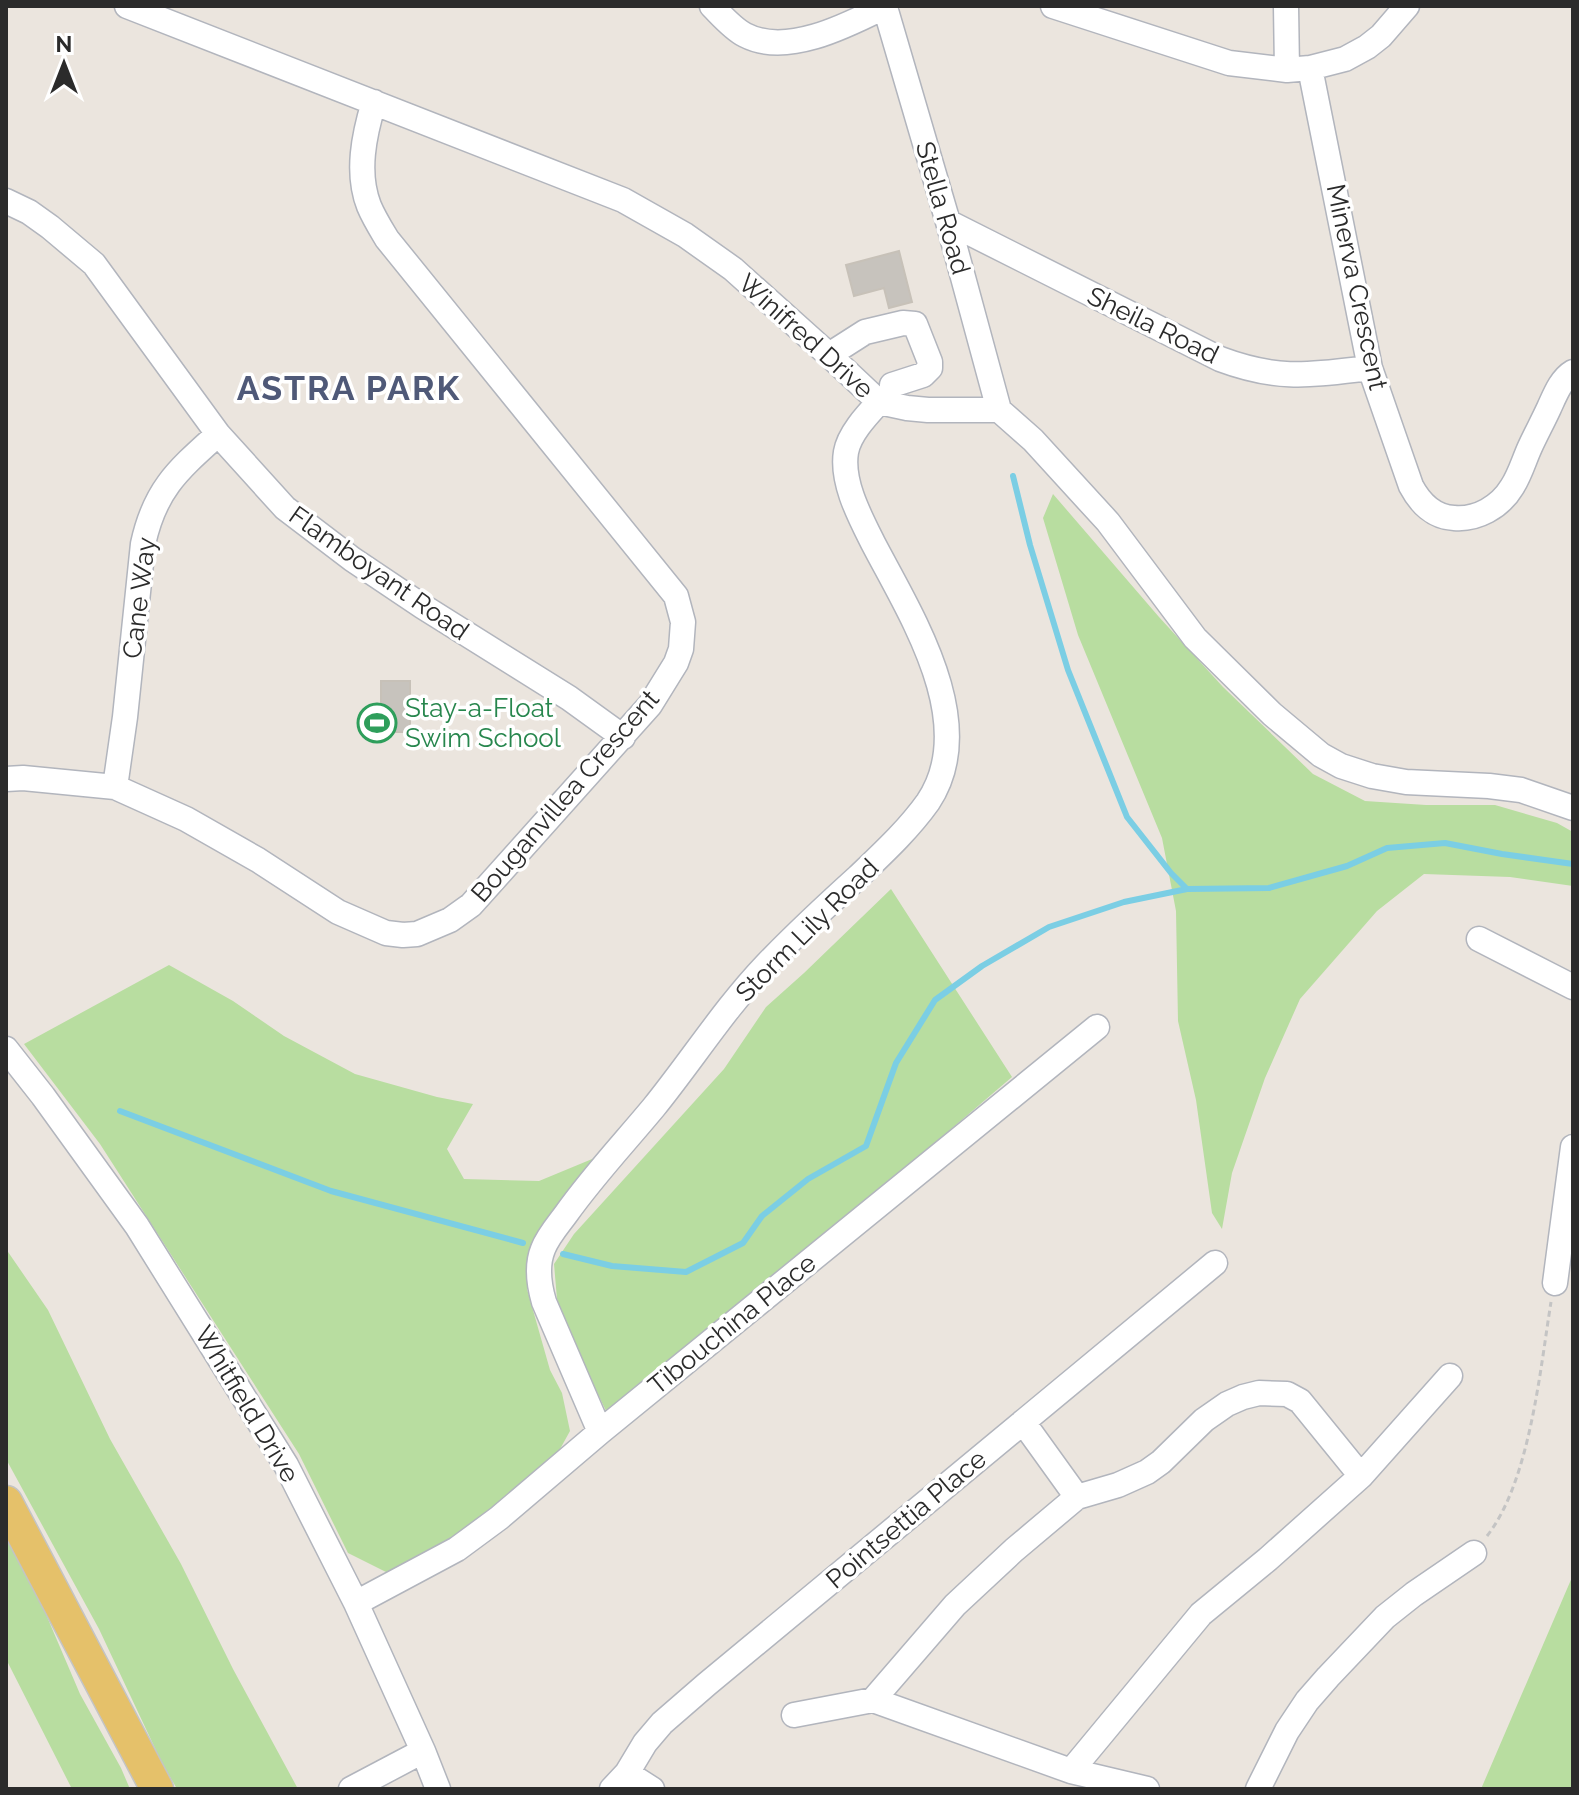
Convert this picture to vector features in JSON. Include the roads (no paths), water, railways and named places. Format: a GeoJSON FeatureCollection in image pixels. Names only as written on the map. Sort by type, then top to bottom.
{"type":"FeatureCollection","features":[{"type":"Feature","properties":{"kind":"main road"},"geometry":{"type":"LineString","coordinates":[[6,1502],[157,1789]]}},
{"type":"Feature","properties":{"kind":"street","name":"Winifred Drive"},"geometry":{"type":"LineString","coordinates":[[127,6],[623,200],[685,235],[733,269],[829,355],[907,408],[999,410]]}},
{"type":"Feature","properties":{"kind":"street"},"geometry":{"type":"LineString","coordinates":[[712,6],[744,35],[771,42],[811,39],[885,7]]}},
{"type":"Feature","properties":{"kind":"street"},"geometry":{"type":"LineString","coordinates":[[1053,6],[1229,63],[1299,69],[1345,59],[1367,47],[1407,6]]}},
{"type":"Feature","properties":{"kind":"street","name":"Minerva Crescent"},"geometry":{"type":"LineString","coordinates":[[1286,6],[1370,368],[1417,499],[1431,511],[1459,519],[1493,508],[1511,489],[1556,392],[1573,372]]}},
{"type":"Feature","properties":{"kind":"street","name":"Stella Road"},"geometry":{"type":"LineString","coordinates":[[885,7],[999,410]]}},
{"type":"Feature","properties":{"kind":"street","name":"Bouganvillea Crescent"},"geometry":{"type":"LineString","coordinates":[[6,779],[115,787],[186,819],[258,860],[338,912],[386,933],[417,934],[450,920],[471,905],[623,737],[650,705],[676,663],[681,649],[683,622],[676,596],[387,239],[369,207],[362,182],[365,130],[374,102]]}},
{"type":"Feature","properties":{"kind":"street","name":"Flamboyant Road"},"geometry":{"type":"LineString","coordinates":[[6,201],[50,227],[94,264],[218,434],[285,508],[352,559],[569,698],[623,737]]}},
{"type":"Feature","properties":{"kind":"street","name":"Sheila Road"},"geometry":{"type":"LineString","coordinates":[[948,222],[1243,368],[1306,376],[1370,368]]}},
{"type":"Feature","properties":{"kind":"street"},"geometry":{"type":"LineString","coordinates":[[829,355],[865,332],[903,323],[915,324],[930,368],[923,375],[886,393]]}},
{"type":"Feature","properties":{"kind":"street","name":"Storm Lily Road"},"geometry":{"type":"LineString","coordinates":[[600,1432],[540,1288],[539,1263],[550,1235],[746,988],[795,935],[897,840],[928,801],[938,782],[945,755],[946,727],[939,684],[922,639],[865,526],[846,468],[847,448],[867,415],[886,393]]}},
{"type":"Feature","properties":{"kind":"street"},"geometry":{"type":"LineString","coordinates":[[999,410],[1033,440],[1108,522],[1195,638],[1272,714],[1321,755],[1341,766],[1372,776],[1406,782],[1521,790],[1573,808]]}},
{"type":"Feature","properties":{"kind":"street","name":"Cane Way"},"geometry":{"type":"LineString","coordinates":[[115,787],[143,544],[149,520],[173,476],[218,434]]}},
{"type":"Feature","properties":{"kind":"street"},"geometry":{"type":"LineString","coordinates":[[1479,939],[1573,987]]}},
{"type":"Feature","properties":{"kind":"street","name":"Tibouchina Place"},"geometry":{"type":"LineString","coordinates":[[356,1603],[457,1549],[499,1518],[1097,1027]]}},
{"type":"Feature","properties":{"kind":"street","name":"Whitfield Drive"},"geometry":{"type":"LineString","coordinates":[[6,1049],[137,1226],[286,1465],[356,1603],[438,1789]]}},
{"type":"Feature","properties":{"kind":"street"},"geometry":{"type":"LineString","coordinates":[[1555,1283],[1573,1147]]}},
{"type":"Feature","properties":{"kind":"street","name":"Pointsettia Place"},"geometry":{"type":"LineString","coordinates":[[619,1781],[645,1743],[673,1713],[1215,1263]]}},
{"type":"Feature","properties":{"kind":"street"},"geometry":{"type":"LineString","coordinates":[[1071,1771],[1201,1614],[1361,1476],[1450,1376]]}},
{"type":"Feature","properties":{"kind":"street"},"geometry":{"type":"LineString","coordinates":[[873,1700],[955,1605],[1077,1497],[1118,1485],[1147,1472],[1204,1420],[1227,1404],[1259,1393],[1287,1394],[1300,1401],[1361,1476]]}},
{"type":"Feature","properties":{"kind":"street"},"geometry":{"type":"LineString","coordinates":[[1023,1422],[1077,1497]]}},
{"type":"Feature","properties":{"kind":"street"},"geometry":{"type":"LineString","coordinates":[[1258,1789],[1287,1731],[1328,1677],[1385,1617],[1474,1553]]}},
{"type":"Feature","properties":{"kind":"street"},"geometry":{"type":"LineString","coordinates":[[794,1715],[873,1700],[1071,1771],[1147,1789]]}},
{"type":"Feature","properties":{"kind":"street"},"geometry":{"type":"LineString","coordinates":[[351,1789],[423,1751]]}},
{"type":"Feature","properties":{"kind":"street"},"geometry":{"type":"LineString","coordinates":[[619,1781],[652,1789]]}},
{"type":"Feature","properties":{"kind":"waterway"},"geometry":{"type":"LineString","coordinates":[[1013,476],[1030,545],[1068,670],[1127,817],[1187,889]]}},
{"type":"Feature","properties":{"kind":"waterway"},"geometry":{"type":"LineString","coordinates":[[563,1254],[612,1266],[686,1272],[743,1243],[762,1216],[808,1179],[866,1146],[896,1063],[935,1000],[982,966],[1049,927],[1124,902],[1187,889],[1269,888],[1347,866],[1387,848],[1445,843],[1573,864]]}},
{"type":"Feature","properties":{"kind":"waterway"},"geometry":{"type":"LineString","coordinates":[[120,1111],[331,1191],[523,1243]]}},
{"type":"Feature","properties":{"kind":"place","name":"Stay-a-Float Swim School"},"geometry":{"type":"Point","coordinates":[377,723]}},
{"type":"Feature","properties":{"kind":"district","name":"ASTRA PARK"},"geometry":{"type":"Point","coordinates":[349,388]}}]}
